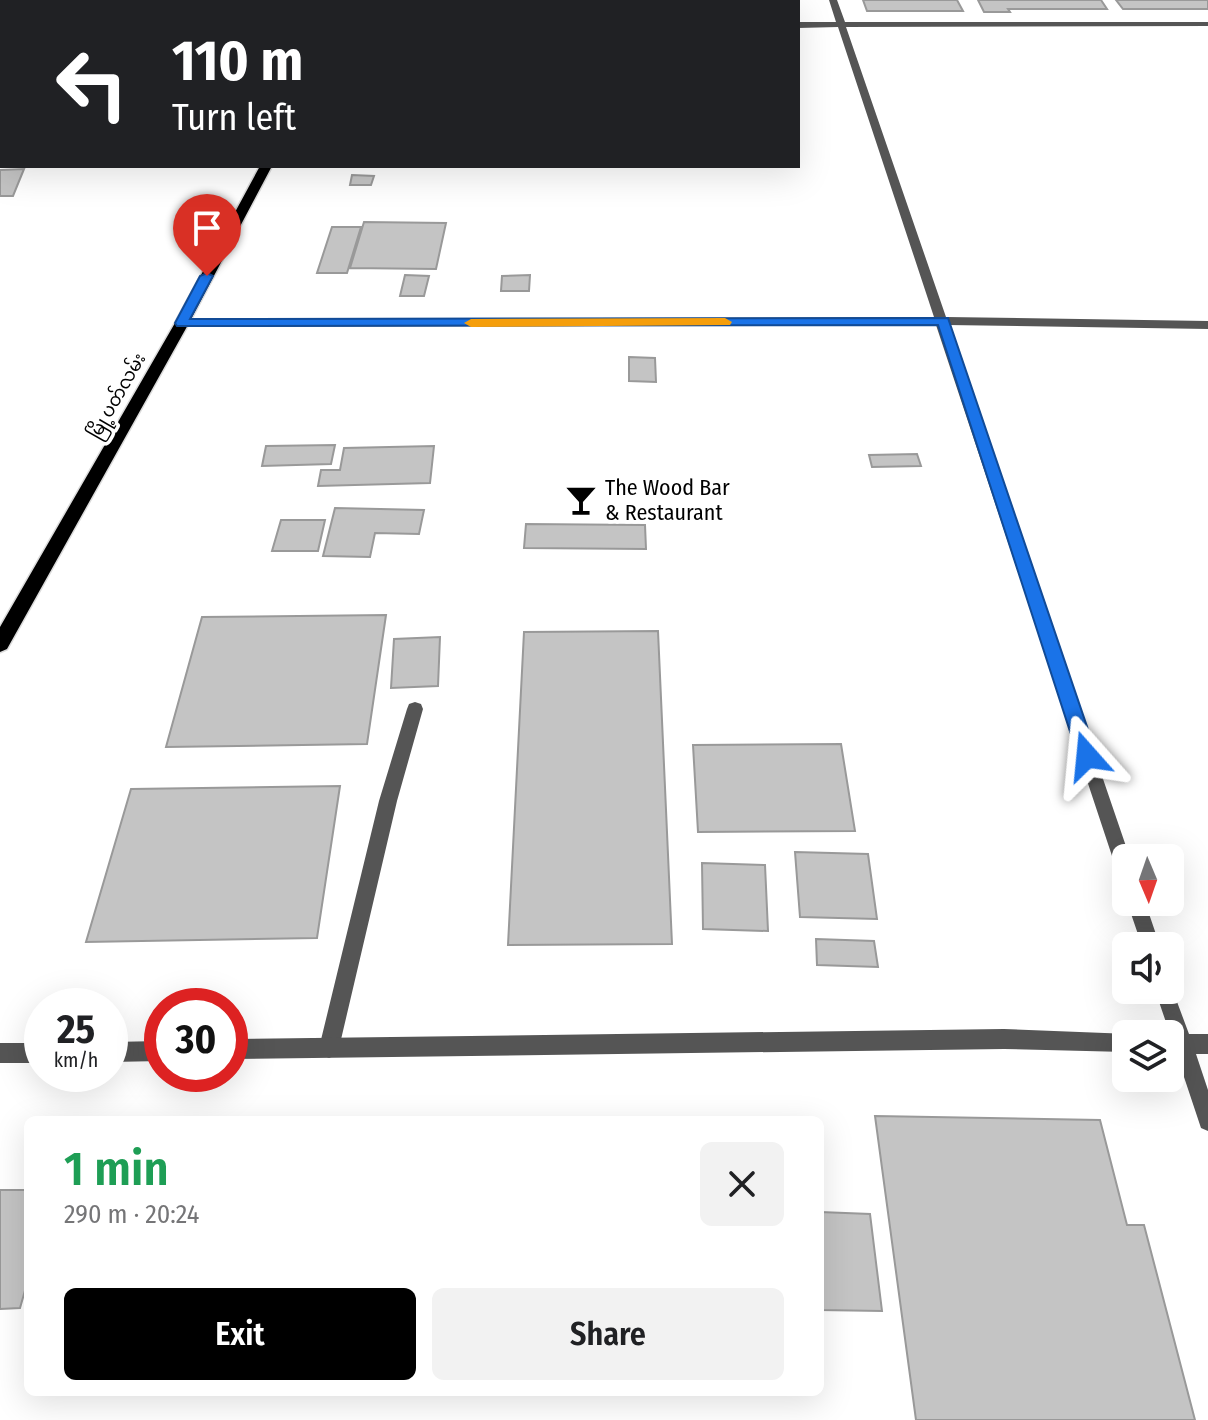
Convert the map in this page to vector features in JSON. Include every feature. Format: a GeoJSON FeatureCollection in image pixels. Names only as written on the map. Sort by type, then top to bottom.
{"type":"FeatureCollection","features":[{"type":"Feature","properties":{"kind":"main road","name":"မြို့ပတ်လမ်း"},"geometry":{"type":"LineString","coordinates":[[0,644],[182,323],[265,168]]}},
{"type":"Feature","properties":{"kind":"street"},"geometry":{"type":"LineString","coordinates":[[833,0],[1117,844]]}},
{"type":"Feature","properties":{"kind":"street"},"geometry":{"type":"LineString","coordinates":[[800,25],[1208,24]]}},
{"type":"Feature","properties":{"kind":"street"},"geometry":{"type":"LineString","coordinates":[[182,323],[943,321],[1208,325]]}},
{"type":"Feature","properties":{"kind":"street"},"geometry":{"type":"LineString","coordinates":[[329,1048],[388,801],[415,709]]}},
{"type":"Feature","properties":{"kind":"street"},"geometry":{"type":"LineString","coordinates":[[248,1049],[1004,1039],[1112,1042]]}},
{"type":"Feature","properties":{"kind":"street"},"geometry":{"type":"LineString","coordinates":[[1184,1044],[1208,1044]]}},
{"type":"Feature","properties":{"kind":"street"},"geometry":{"type":"LineString","coordinates":[[0,1053],[24,1053]]}},
{"type":"Feature","properties":{"kind":"street"},"geometry":{"type":"LineString","coordinates":[[1184,1061],[1208,1121]]}},
{"type":"Feature","properties":{"kind":"building"},"geometry":{"type":"Polygon","coordinates":[[[863,0],[957,0],[963,11],[867,11],[863,0]]]}},
{"type":"Feature","properties":{"kind":"building"},"geometry":{"type":"Polygon","coordinates":[[[978,0],[1101,0],[1107,9],[1008,9],[1010,12],[984,12],[978,0]]]}},
{"type":"Feature","properties":{"kind":"building"},"geometry":{"type":"Polygon","coordinates":[[[1116,0],[1208,0],[1208,9],[1123,9],[1116,0]]]}},
{"type":"Feature","properties":{"kind":"building"},"geometry":{"type":"Polygon","coordinates":[[[24,169],[13,196],[0,196],[0,170],[24,169]]]}},
{"type":"Feature","properties":{"kind":"building"},"geometry":{"type":"Polygon","coordinates":[[[352,175],[374,176],[371,185],[350,185],[352,175]]]}},
{"type":"Feature","properties":{"kind":"building"},"geometry":{"type":"Polygon","coordinates":[[[364,222],[446,223],[436,269],[350,268],[364,222]]]}},
{"type":"Feature","properties":{"kind":"building"},"geometry":{"type":"Polygon","coordinates":[[[332,227],[361,227],[347,273],[317,273],[332,227]]]}},
{"type":"Feature","properties":{"kind":"building"},"geometry":{"type":"Polygon","coordinates":[[[405,275],[429,276],[424,296],[400,296],[405,275]]]}},
{"type":"Feature","properties":{"kind":"building"},"geometry":{"type":"Polygon","coordinates":[[[530,275],[529,291],[501,291],[502,276],[530,275]]]}},
{"type":"Feature","properties":{"kind":"building"},"geometry":{"type":"Polygon","coordinates":[[[629,357],[655,358],[656,382],[629,381],[629,357]]]}},
{"type":"Feature","properties":{"kind":"building"},"geometry":{"type":"Polygon","coordinates":[[[335,445],[331,464],[262,466],[266,446],[335,445]]]}},
{"type":"Feature","properties":{"kind":"building"},"geometry":{"type":"Polygon","coordinates":[[[434,446],[430,483],[318,486],[321,470],[340,470],[344,448],[434,446]]]}},
{"type":"Feature","properties":{"kind":"building"},"geometry":{"type":"Polygon","coordinates":[[[917,454],[921,466],[872,467],[869,455],[917,454]]]}},
{"type":"Feature","properties":{"kind":"building"},"geometry":{"type":"Polygon","coordinates":[[[335,508],[424,510],[419,534],[375,533],[370,557],[323,556],[335,508]]]}},
{"type":"Feature","properties":{"kind":"building"},"geometry":{"type":"Polygon","coordinates":[[[281,520],[325,520],[318,551],[272,551],[281,520]]]}},
{"type":"Feature","properties":{"kind":"building"},"geometry":{"type":"Polygon","coordinates":[[[526,524],[645,525],[646,549],[524,548],[526,524]]]}},
{"type":"Feature","properties":{"kind":"building"},"geometry":{"type":"Polygon","coordinates":[[[386,615],[367,744],[166,747],[202,617],[386,615]]]}},
{"type":"Feature","properties":{"kind":"building"},"geometry":{"type":"Polygon","coordinates":[[[658,631],[672,944],[508,945],[524,632],[658,631]]]}},
{"type":"Feature","properties":{"kind":"building"},"geometry":{"type":"Polygon","coordinates":[[[440,637],[438,686],[391,688],[394,639],[440,637]]]}},
{"type":"Feature","properties":{"kind":"building"},"geometry":{"type":"Polygon","coordinates":[[[841,744],[855,831],[698,832],[693,745],[841,744]]]}},
{"type":"Feature","properties":{"kind":"building"},"geometry":{"type":"Polygon","coordinates":[[[340,786],[317,938],[86,942],[131,789],[340,786]]]}},
{"type":"Feature","properties":{"kind":"building"},"geometry":{"type":"Polygon","coordinates":[[[795,852],[868,854],[877,919],[800,917],[795,852]]]}},
{"type":"Feature","properties":{"kind":"building"},"geometry":{"type":"Polygon","coordinates":[[[702,863],[765,865],[768,931],[703,929],[702,863]]]}},
{"type":"Feature","properties":{"kind":"building"},"geometry":{"type":"Polygon","coordinates":[[[816,939],[874,941],[878,967],[817,965],[816,939]]]}},
{"type":"Feature","properties":{"kind":"building"},"geometry":{"type":"Polygon","coordinates":[[[875,1116],[1100,1120],[1127,1225],[1144,1225],[1195,1420],[916,1420],[875,1116]]]}},
{"type":"Feature","properties":{"kind":"building"},"geometry":{"type":"Polygon","coordinates":[[[0,1190],[24,1190],[24,1294],[20,1308],[0,1309],[0,1190]]]}},
{"type":"Feature","properties":{"kind":"building"},"geometry":{"type":"Polygon","coordinates":[[[824,1212],[870,1214],[882,1311],[824,1310],[824,1212]]]}},
{"type":"Feature","properties":{"kind":"slow traffic"},"geometry":{"type":"LineString","coordinates":[[471,323],[725,322]]}},
{"type":"Feature","properties":{"kind":"place","name":"The Wood Bar & Restaurant"},"geometry":{"type":"Point","coordinates":[581,500]}},
{"type":"Feature","properties":{"kind":"route"},"geometry":{"type":"LineString","coordinates":[[207,276],[182,323],[943,321],[1087,756]]}}]}
